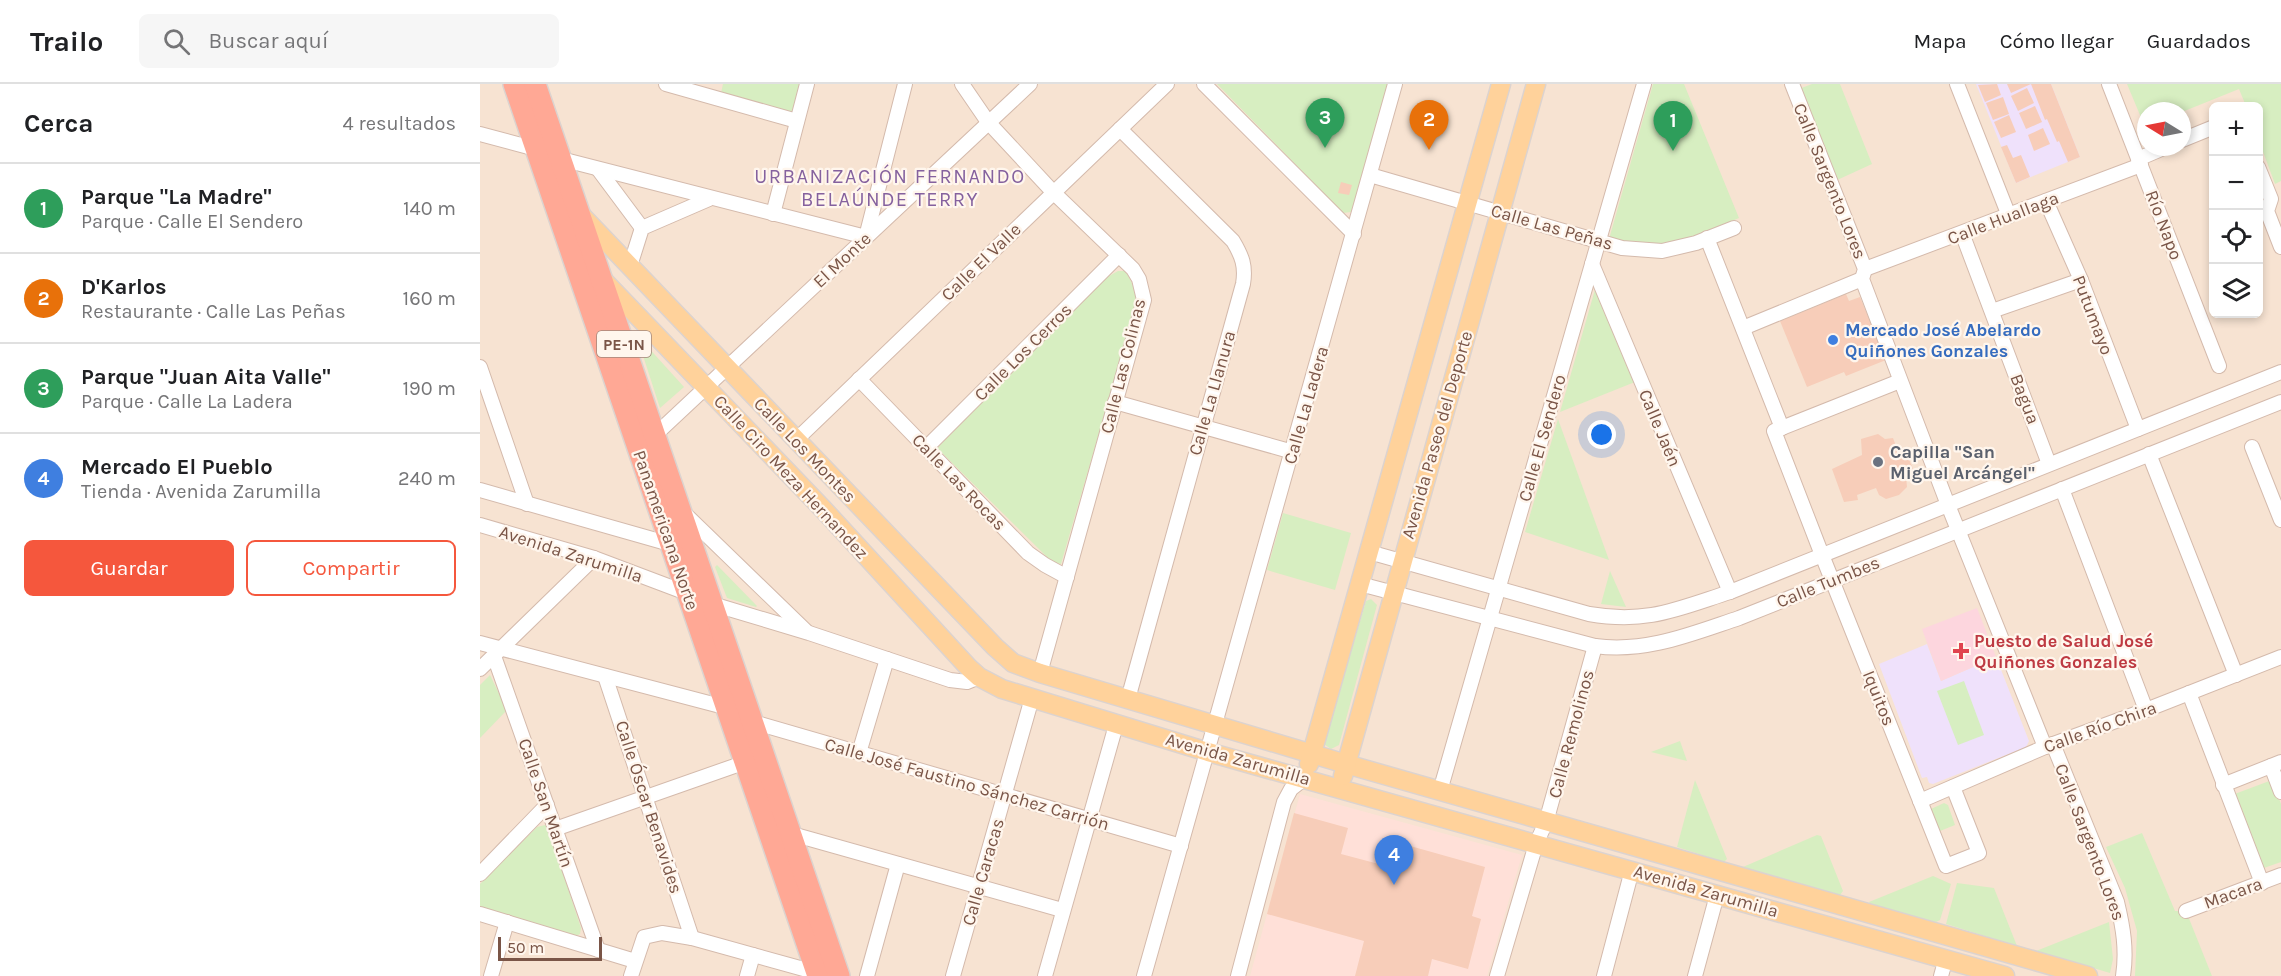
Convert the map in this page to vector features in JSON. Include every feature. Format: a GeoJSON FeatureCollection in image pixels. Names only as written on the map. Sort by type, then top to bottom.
{"type":"FeatureCollection","features":[{"type":"Feature","properties":{"kind":"highway","name":"Panamericana Norte"},"geometry":{"type":"LineString","coordinates":[[514,84],[818,975]]}},
{"type":"Feature","properties":{"kind":"highway","name":"Panamericana Norte"},"geometry":{"type":"LineString","coordinates":[[535,84],[839,976]]}},
{"type":"Feature","properties":{"kind":"main road","name":"Avenida Paseo del Deporte"},"geometry":{"type":"LineString","coordinates":[[1305,778],[1501,84]]}},
{"type":"Feature","properties":{"kind":"main road","name":"Avenida Paseo del Deporte"},"geometry":{"type":"LineString","coordinates":[[1340,788],[1536,84]]}},
{"type":"Feature","properties":{"kind":"main road","name":"Calle Los Montes"},"geometry":{"type":"LineString","coordinates":[[579,214],[1003,655],[1013,663],[1040,674]]}},
{"type":"Feature","properties":{"kind":"main road","name":"Calle Ciro Meza Hernandez"},"geometry":{"type":"LineString","coordinates":[[601,278],[979,678]]}},
{"type":"Feature","properties":{"kind":"main road","name":"Avenida Zarumilla"},"geometry":{"type":"LineString","coordinates":[[1040,674],[1546,822],[2088,976]]}},
{"type":"Feature","properties":{"kind":"main road","name":"Avenida Zarumilla"},"geometry":{"type":"LineString","coordinates":[[979,678],[1002,689],[1208,752],[2005,976]]}},
{"type":"Feature","properties":{"kind":"street"},"geometry":{"type":"LineString","coordinates":[[666,84],[715,91],[797,121]]}},
{"type":"Feature","properties":{"kind":"street"},"geometry":{"type":"LineString","coordinates":[[773,214],[807,84]]}},
{"type":"Feature","properties":{"kind":"street"},"geometry":{"type":"LineString","coordinates":[[561,159],[709,199],[866,237],[905,84]]}},
{"type":"Feature","properties":{"kind":"street","name":"Calle Las Colinas"},"geometry":{"type":"LineString","coordinates":[[962,84],[988,122],[1053,192],[1119,255],[1139,279],[1144,300],[1040,674]]}},
{"type":"Feature","properties":{"kind":"street","name":"El Monte"},"geometry":{"type":"LineString","coordinates":[[655,435],[1030,84]]}},
{"type":"Feature","properties":{"kind":"street","name":"Calle El Valle"},"geometry":{"type":"LineString","coordinates":[[796,440],[1167,84]]}},
{"type":"Feature","properties":{"kind":"street"},"geometry":{"type":"LineString","coordinates":[[1204,84],[1354,234]]}},
{"type":"Feature","properties":{"kind":"street","name":"Calle La Ladera"},"geometry":{"type":"LineString","coordinates":[[1144,976],[1395,84]]}},
{"type":"Feature","properties":{"kind":"street","name":"Calle El Sendero"},"geometry":{"type":"LineString","coordinates":[[1440,791],[1644,84]]}},
{"type":"Feature","properties":{"kind":"street","name":"Calle Sargento Lores"},"geometry":{"type":"LineString","coordinates":[[1792,84],[1957,530],[2117,902],[2125,946],[2123,976]]}},
{"type":"Feature","properties":{"kind":"street"},"geometry":{"type":"LineString","coordinates":[[1957,84],[2009,216]]}},
{"type":"Feature","properties":{"kind":"street","name":"Río Napo"},"geometry":{"type":"LineString","coordinates":[[2109,84],[2219,366]]}},
{"type":"Feature","properties":{"kind":"street","name":"Calle La Llanura"},"geometry":{"type":"LineString","coordinates":[[1120,129],[1233,241],[1242,257],[1245,270],[1128,699]]}},
{"type":"Feature","properties":{"kind":"street"},"geometry":{"type":"LineString","coordinates":[[2191,136],[2209,129]]}},
{"type":"Feature","properties":{"kind":"street"},"geometry":{"type":"LineString","coordinates":[[480,134],[536,148]]}},
{"type":"Feature","properties":{"kind":"street","name":"Calle Huallaga"},"geometry":{"type":"LineString","coordinates":[[1743,328],[1863,274],[2046,201],[2150,156]]}},
{"type":"Feature","properties":{"kind":"street"},"geometry":{"type":"LineString","coordinates":[[598,169],[642,228]]}},
{"type":"Feature","properties":{"kind":"street"},"geometry":{"type":"LineString","coordinates":[[2263,174],[2276,197],[2267,211],[2281,247]]}},
{"type":"Feature","properties":{"kind":"street","name":"Calle Las Peñas"},"geometry":{"type":"LineString","coordinates":[[1370,175],[1622,248],[1662,251],[1734,228]]}},
{"type":"Feature","properties":{"kind":"street"},"geometry":{"type":"LineString","coordinates":[[630,266],[642,228],[709,199]]}},
{"type":"Feature","properties":{"kind":"street","name":"Putumayo"},"geometry":{"type":"LineString","coordinates":[[2046,201],[2081,280],[2138,429]]}},
{"type":"Feature","properties":{"kind":"street","name":"Bagua"},"geometry":{"type":"LineString","coordinates":[[1962,233],[2049,464]]}},
{"type":"Feature","properties":{"kind":"street","name":"Iquitos"},"geometry":{"type":"LineString","coordinates":[[1707,238],[1743,328],[1831,580],[1946,866],[1979,853],[1953,787]]}},
{"type":"Feature","properties":{"kind":"street","name":"Calle Los Cerros"},"geometry":{"type":"LineString","coordinates":[[926,448],[1119,255]]}},
{"type":"Feature","properties":{"kind":"street","name":"Calle Jaén"},"geometry":{"type":"LineString","coordinates":[[1592,264],[1730,592]]}},
{"type":"Feature","properties":{"kind":"street"},"geometry":{"type":"LineString","coordinates":[[1992,311],[2081,280]]}},
{"type":"Feature","properties":{"kind":"street"},"geometry":{"type":"LineString","coordinates":[[480,367],[527,504]]}},
{"type":"Feature","properties":{"kind":"street","name":"Calle Tumbes"},"geometry":{"type":"LineString","coordinates":[[1369,552],[1589,614],[1612,618],[1652,616],[1730,592],[2281,372]]}},
{"type":"Feature","properties":{"kind":"street","name":"Calle Las Rocas"},"geometry":{"type":"LineString","coordinates":[[859,379],[1028,553],[1067,577]]}},
{"type":"Feature","properties":{"kind":"street"},"geometry":{"type":"LineString","coordinates":[[1778,429],[1900,381]]}},
{"type":"Feature","properties":{"kind":"street"},"geometry":{"type":"LineString","coordinates":[[1115,402],[1293,452]]}},
{"type":"Feature","properties":{"kind":"street","name":"Calle Tumbes"},"geometry":{"type":"LineString","coordinates":[[1360,584],[1595,646],[1615,649],[1638,648],[1680,638],[1739,618],[2281,402]]}},
{"type":"Feature","properties":{"kind":"street"},"geometry":{"type":"LineString","coordinates":[[2252,447],[2281,520]]}},
{"type":"Feature","properties":{"kind":"street"},"geometry":{"type":"LineString","coordinates":[[2150,454],[2236,675]]}},
{"type":"Feature","properties":{"kind":"street"},"geometry":{"type":"LineString","coordinates":[[2062,489],[2146,710]]}},
{"type":"Feature","properties":{"kind":"street","name":"Avenida Zarumilla"},"geometry":{"type":"LineString","coordinates":[[480,490],[670,544]]}},
{"type":"Feature","properties":{"kind":"street"},"geometry":{"type":"LineString","coordinates":[[679,508],[809,633]]}},
{"type":"Feature","properties":{"kind":"street","name":"Avenida Zarumilla"},"geometry":{"type":"LineString","coordinates":[[480,525],[594,558],[712,604],[809,633],[950,681],[967,682],[979,678]]}},
{"type":"Feature","properties":{"kind":"street"},"geometry":{"type":"LineString","coordinates":[[480,669],[594,558]]}},
{"type":"Feature","properties":{"kind":"street"},"geometry":{"type":"LineString","coordinates":[[480,643],[497,652],[605,676],[728,708]]}},
{"type":"Feature","properties":{"kind":"street","name":"Calle Remolinos"},"geometry":{"type":"LineString","coordinates":[[1497,976],[1536,844],[1546,822],[1595,646]]}},
{"type":"Feature","properties":{"kind":"street","name":"Calle San Martín"},"geometry":{"type":"LineString","coordinates":[[497,652],[555,829],[598,950]]}},
{"type":"Feature","properties":{"kind":"street","name":"Calle Río Chira"},"geometry":{"type":"LineString","coordinates":[[1920,801],[2049,746],[2281,657]]}},
{"type":"Feature","properties":{"kind":"street"},"geometry":{"type":"LineString","coordinates":[[859,753],[887,659]]}},
{"type":"Feature","properties":{"kind":"street","name":"Calle Óscar Benavides"},"geometry":{"type":"LineString","coordinates":[[605,676],[692,938]]}},
{"type":"Feature","properties":{"kind":"street"},"geometry":{"type":"LineString","coordinates":[[2189,693],[2262,883]]}},
{"type":"Feature","properties":{"kind":"street","name":"Calle Caracas"},"geometry":{"type":"LineString","coordinates":[[953,976],[1032,698]]}},
{"type":"Feature","properties":{"kind":"street","name":"Calle José Faustino Sánchez Carrión"},"geometry":{"type":"LineString","coordinates":[[753,722],[1181,846]]}},
{"type":"Feature","properties":{"kind":"street"},"geometry":{"type":"LineString","coordinates":[[1045,976],[1116,725]]}},
{"type":"Feature","properties":{"kind":"street"},"geometry":{"type":"LineString","coordinates":[[555,829],[746,762]]}},
{"type":"Feature","properties":{"kind":"street"},"geometry":{"type":"LineString","coordinates":[[2223,785],[2276,764],[2281,792]]}},
{"type":"Feature","properties":{"kind":"street"},"geometry":{"type":"LineString","coordinates":[[1238,976],[1284,802],[1292,789],[1305,778]]}},
{"type":"Feature","properties":{"kind":"street"},"geometry":{"type":"LineString","coordinates":[[480,874],[547,805]]}},
{"type":"Feature","properties":{"kind":"street"},"geometry":{"type":"LineString","coordinates":[[792,834],[1062,910]]}},
{"type":"Feature","properties":{"kind":"street"},"geometry":{"type":"LineString","coordinates":[[867,976],[898,864]]}},
{"type":"Feature","properties":{"kind":"street"},"geometry":{"type":"LineString","coordinates":[[1604,976],[1632,870]]}},
{"type":"Feature","properties":{"kind":"street","name":"Macara"},"geometry":{"type":"LineString","coordinates":[[2186,911],[2281,875]]}},
{"type":"Feature","properties":{"kind":"street"},"geometry":{"type":"LineString","coordinates":[[1695,976],[1717,895]]}},
{"type":"Feature","properties":{"kind":"street"},"geometry":{"type":"LineString","coordinates":[[480,914],[634,961]]}},
{"type":"Feature","properties":{"kind":"street"},"geometry":{"type":"LineString","coordinates":[[491,976],[507,922]]}},
{"type":"Feature","properties":{"kind":"street"},"geometry":{"type":"LineString","coordinates":[[631,976],[634,961],[644,937],[662,933],[692,938],[818,975]]}},
{"type":"Feature","properties":{"kind":"street"},"geometry":{"type":"LineString","coordinates":[[747,976],[753,955]]}},
{"type":"Feature","properties":{"kind":"street"},"geometry":{"type":"LineString","coordinates":[[1941,976],[1946,958]]}},
{"type":"Feature","properties":{"kind":"shaded area"},"geometry":{"type":"Polygon","coordinates":[[[480,84],[2281,84],[2281,976],[480,976],[480,84]]]}},
{"type":"Feature","properties":{"kind":"shaded area"},"geometry":{"type":"Polygon","coordinates":[[[1976,84],[2051,84],[2080,157],[2016,183],[1976,84]]]}},
{"type":"Feature","properties":{"kind":"shaded area","name":"Puesto de Salud José Quiñones Gonzales"},"geometry":{"type":"Polygon","coordinates":[[[1977,608],[1996,657],[1941,681],[1922,629],[1977,608]]]}},
{"type":"Feature","properties":{"kind":"shaded area"},"geometry":{"type":"Polygon","coordinates":[[[1927,644],[1941,681],[1996,657],[2029,741],[2026,747],[1933,784],[1929,783],[1927,777],[1922,778],[1879,664],[1927,644]]]}},
{"type":"Feature","properties":{"kind":"shaded area"},"geometry":{"type":"Polygon","coordinates":[[[1300,794],[1522,855],[1487,976],[1250,976],[1300,794]]]}},
{"type":"Feature","properties":{"kind":"green space"},"geometry":{"type":"Polygon","coordinates":[[[723,84],[803,84],[793,114],[721,93],[723,84]]]}},
{"type":"Feature","properties":{"kind":"green space"},"geometry":{"type":"Polygon","coordinates":[[[1217,84],[1389,84],[1351,212],[1343,213],[1217,84]]]}},
{"type":"Feature","properties":{"kind":"green space"},"geometry":{"type":"Polygon","coordinates":[[[1653,84],[1684,84],[1739,218],[1679,242],[1641,246],[1609,239],[1653,84]]]}},
{"type":"Feature","properties":{"kind":"green space"},"geometry":{"type":"Polygon","coordinates":[[[1812,84],[1840,84],[1872,164],[1835,181],[1796,90],[1812,84]]]}},
{"type":"Feature","properties":{"kind":"green space"},"geometry":{"type":"Polygon","coordinates":[[[2127,84],[2281,84],[2281,181],[2275,184],[2263,152],[2263,102],[2244,102],[2239,89],[2191,108],[2191,102],[2137,102],[2137,108],[2127,84]]]}},
{"type":"Feature","properties":{"kind":"green space"},"geometry":{"type":"Polygon","coordinates":[[[1118,271],[1125,271],[1133,286],[1137,302],[1061,564],[1052,562],[937,448],[1104,279],[1118,271]]]}},
{"type":"Feature","properties":{"kind":"green space"},"geometry":{"type":"Polygon","coordinates":[[[1598,279],[1640,380],[1560,412],[1598,279]]]}},
{"type":"Feature","properties":{"kind":"green space"},"geometry":{"type":"Polygon","coordinates":[[[636,334],[684,387],[660,408],[636,334]]]}},
{"type":"Feature","properties":{"kind":"green space"},"geometry":{"type":"Polygon","coordinates":[[[1558,419],[1609,560],[1525,532],[1558,419]]]}},
{"type":"Feature","properties":{"kind":"green space"},"geometry":{"type":"Polygon","coordinates":[[[1283,513],[1351,533],[1335,590],[1267,570],[1283,513]]]}},
{"type":"Feature","properties":{"kind":"green space"},"geometry":{"type":"Polygon","coordinates":[[[717,565],[756,607],[727,598],[715,567],[717,565]]]}},
{"type":"Feature","properties":{"kind":"green space"},"geometry":{"type":"Polygon","coordinates":[[[1610,571],[1626,607],[1601,604],[1610,571]]]}},
{"type":"Feature","properties":{"kind":"green space"},"geometry":{"type":"Polygon","coordinates":[[[1371,599],[1377,605],[1339,745],[1331,749],[1324,744],[1366,601],[1371,599]]]}},
{"type":"Feature","properties":{"kind":"green space"},"geometry":{"type":"Polygon","coordinates":[[[490,675],[507,710],[480,738],[480,685],[490,675]]]}},
{"type":"Feature","properties":{"kind":"green space"},"geometry":{"type":"Polygon","coordinates":[[[1964,681],[1984,735],[1958,745],[1937,691],[1964,681]]]}},
{"type":"Feature","properties":{"kind":"green space"},"geometry":{"type":"Polygon","coordinates":[[[1680,741],[1687,761],[1651,752],[1680,741]]]}},
{"type":"Feature","properties":{"kind":"green space"},"geometry":{"type":"Polygon","coordinates":[[[1695,780],[1727,859],[1724,862],[1677,847],[1695,780]]]}},
{"type":"Feature","properties":{"kind":"green space"},"geometry":{"type":"Polygon","coordinates":[[[2272,780],[2281,804],[2281,862],[2261,869],[2232,795],[2272,780]]]}},
{"type":"Feature","properties":{"kind":"green space"},"geometry":{"type":"Polygon","coordinates":[[[1944,803],[1948,805],[1955,825],[1940,831],[1931,809],[1944,803]]]}},
{"type":"Feature","properties":{"kind":"green space"},"geometry":{"type":"Polygon","coordinates":[[[545,825],[548,828],[581,928],[580,934],[572,938],[480,909],[480,884],[537,827],[545,825]]]}},
{"type":"Feature","properties":{"kind":"green space"},"geometry":{"type":"Polygon","coordinates":[[[2142,833],[2175,911],[2186,911],[2212,976],[2135,976],[2137,931],[2125,888],[2106,847],[2142,833]]]}},
{"type":"Feature","properties":{"kind":"green space"},"geometry":{"type":"Polygon","coordinates":[[[1817,835],[1821,836],[1843,891],[1840,895],[1743,867],[1817,835]]]}},
{"type":"Feature","properties":{"kind":"green space"},"geometry":{"type":"Polygon","coordinates":[[[1933,876],[1951,884],[1940,920],[1936,922],[1871,905],[1869,902],[1933,876]]]}},
{"type":"Feature","properties":{"kind":"green space"},"geometry":{"type":"Polygon","coordinates":[[[1957,883],[1994,888],[2017,946],[1946,924],[1957,883]]]}},
{"type":"Feature","properties":{"kind":"green space"},"geometry":{"type":"Polygon","coordinates":[[[2109,922],[2113,959],[2110,973],[2036,951],[2109,922]]]}},
{"type":"Feature","properties":{"kind":"building"},"geometry":{"type":"Polygon","coordinates":[[[1997,84],[2001,95],[1985,102],[1978,85],[1997,84]]]}},
{"type":"Feature","properties":{"kind":"building"},"geometry":{"type":"Polygon","coordinates":[[[2007,84],[2031,84],[2011,93],[2007,84]]]}},
{"type":"Feature","properties":{"kind":"building"},"geometry":{"type":"Polygon","coordinates":[[[2031,84],[2051,84],[2080,157],[2068,162],[2047,119],[2045,120],[2031,84]]]}},
{"type":"Feature","properties":{"kind":"building"},"geometry":{"type":"Polygon","coordinates":[[[2027,88],[2034,103],[2018,111],[2011,96],[2027,88]]]}},
{"type":"Feature","properties":{"kind":"building"},"geometry":{"type":"Polygon","coordinates":[[[2003,97],[2009,114],[1993,120],[1986,103],[2003,97]]]}},
{"type":"Feature","properties":{"kind":"building"},"geometry":{"type":"Polygon","coordinates":[[[2035,106],[2042,122],[2026,129],[2019,113],[2035,106]]]}},
{"type":"Feature","properties":{"kind":"building"},"geometry":{"type":"Polygon","coordinates":[[[2009,115],[2016,132],[2001,138],[1994,122],[2009,115]]]}},
{"type":"Feature","properties":{"kind":"building"},"geometry":{"type":"Polygon","coordinates":[[[2043,128],[2050,144],[2034,151],[2028,135],[2043,128]]]}},
{"type":"Feature","properties":{"kind":"building"},"geometry":{"type":"Polygon","coordinates":[[[2007,145],[2013,158],[2021,155],[2030,177],[2016,183],[2001,147],[2007,145]]]}},
{"type":"Feature","properties":{"kind":"building"},"geometry":{"type":"Polygon","coordinates":[[[1341,182],[1352,185],[1349,195],[1338,193],[1341,182]]]}},
{"type":"Feature","properties":{"kind":"building","name":"Mercado José Abelardo Quiñones Gonzales"},"geometry":{"type":"Polygon","coordinates":[[[1846,294],[1849,301],[1860,297],[1886,360],[1846,376],[1844,372],[1807,387],[1780,321],[1846,294]]]}},
{"type":"Feature","properties":{"kind":"building","name":"Capilla \"San Miguel Arcángel\""},"geometry":{"type":"Polygon","coordinates":[[[1878,434],[1885,439],[1893,438],[1896,446],[1905,450],[1913,469],[1906,477],[1907,487],[1899,495],[1886,499],[1879,495],[1876,488],[1857,495],[1858,500],[1844,502],[1832,469],[1862,455],[1861,439],[1878,434]]]}},
{"type":"Feature","properties":{"kind":"building"},"geometry":{"type":"Polygon","coordinates":[[[1294,813],[1348,828],[1341,854],[1390,867],[1396,842],[1485,867],[1472,916],[1481,919],[1468,969],[1432,959],[1428,976],[1355,976],[1364,941],[1267,914],[1294,813]]]}},
{"type":"Feature","properties":{"kind":"place","name":"Parque \"Juan Aita Valle\""},"geometry":{"type":"Point","coordinates":[1325,148]}},
{"type":"Feature","properties":{"kind":"place","name":"D'Karlos"},"geometry":{"type":"Point","coordinates":[1429,150]}},
{"type":"Feature","properties":{"kind":"place","name":"Parque \"La Madre\""},"geometry":{"type":"Point","coordinates":[1673,151]}},
{"type":"Feature","properties":{"kind":"place","name":"Mercado José Abelardo Quiñones Gonzales"},"geometry":{"type":"Point","coordinates":[1833,340]}},
{"type":"Feature","properties":{"kind":"place","name":"Capilla \"San Miguel Arcángel\""},"geometry":{"type":"Point","coordinates":[1878,462]}},
{"type":"Feature","properties":{"kind":"place","name":"Puesto de Salud José Quiñones Gonzales"},"geometry":{"type":"Point","coordinates":[1961,651]}},
{"type":"Feature","properties":{"kind":"place","name":"Mercado El Pueblo"},"geometry":{"type":"Point","coordinates":[1394,885]}},
{"type":"Feature","properties":{"kind":"district","name":"URBANIZACIÓN FERNANDO BELAÚNDE TERRY"},"geometry":{"type":"Point","coordinates":[890,188]}}]}
